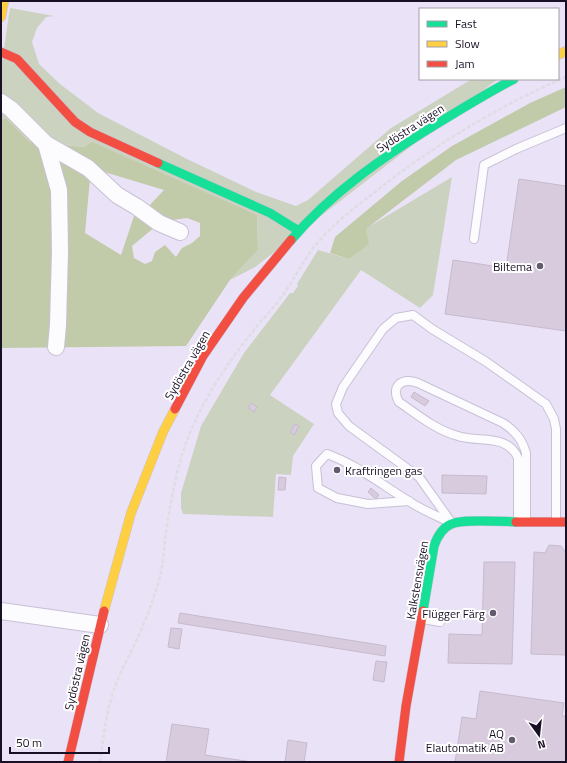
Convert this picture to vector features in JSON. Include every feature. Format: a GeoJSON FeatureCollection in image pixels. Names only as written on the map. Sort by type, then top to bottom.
{"type":"FeatureCollection","features":[{"type":"Feature","properties":{"kind":"main road"},"geometry":{"type":"LineString","coordinates":[[1,17],[4,1]]}},
{"type":"Feature","properties":{"kind":"main road"},"geometry":{"type":"LineString","coordinates":[[1,52],[17,59],[75,122],[90,132],[270,213],[299,231]]}},
{"type":"Feature","properties":{"kind":"main road","name":"Sydöstra vägen"},"geometry":{"type":"LineString","coordinates":[[68,762],[100,625],[131,513],[163,432],[203,356],[243,298],[299,231],[346,186],[403,145],[486,94],[512,80]]}},
{"type":"Feature","properties":{"kind":"main road"},"geometry":{"type":"LineString","coordinates":[[451,523],[459,521],[566,522]]}},
{"type":"Feature","properties":{"kind":"main road","name":"Kalkstensvägen"},"geometry":{"type":"LineString","coordinates":[[399,762],[406,706],[434,546],[437,536],[451,523]]}},
{"type":"Feature","properties":{"kind":"street"},"geometry":{"type":"LineString","coordinates":[[1,102],[11,109],[46,144],[88,168],[117,195],[138,207],[160,223],[180,232]]}},
{"type":"Feature","properties":{"kind":"street"},"geometry":{"type":"LineString","coordinates":[[46,144],[59,190],[58,325],[56,347]]}},
{"type":"Feature","properties":{"kind":"street"},"geometry":{"type":"LineString","coordinates":[[1,611],[100,625]]}},
{"type":"Feature","properties":{"kind":"lane"},"geometry":{"type":"LineString","coordinates":[[474,239],[484,165],[516,149],[566,128]]}},
{"type":"Feature","properties":{"kind":"lane"},"geometry":{"type":"LineString","coordinates":[[451,523],[419,477],[349,426],[338,414],[336,404],[343,387],[383,329],[396,318],[407,315],[413,315],[432,329],[485,361],[546,404],[554,419],[556,429],[556,522]]}},
{"type":"Feature","properties":{"kind":"lane"},"geometry":{"type":"LineString","coordinates":[[410,380],[418,383],[503,422],[513,429],[524,444],[526,453],[522,521],[518,458],[516,452],[510,446],[499,441],[459,437],[436,427],[399,402],[395,391],[398,385],[403,381],[410,380]]}},
{"type":"Feature","properties":{"kind":"lane"},"geometry":{"type":"LineString","coordinates":[[408,501],[368,504],[337,498],[318,488],[316,466],[328,454],[344,460],[384,484],[408,501],[451,523]]}},
{"type":"Feature","properties":{"kind":"lane"},"geometry":{"type":"LineString","coordinates":[[422,619],[440,622]]}},
{"type":"Feature","properties":{"kind":"path"},"geometry":{"type":"LineString","coordinates":[[100,762],[109,706],[114,690],[138,639],[151,607],[161,575],[171,495],[178,467],[188,437],[206,399],[229,364],[253,330],[280,299],[316,245],[327,232],[357,206],[395,176],[468,127],[502,107],[558,80]]}},
{"type":"Feature","properties":{"kind":"green space"},"geometry":{"type":"Polygon","coordinates":[[[10,8],[54,16],[46,17],[37,28],[32,42],[39,64],[60,84],[98,113],[185,158],[256,192],[296,206],[308,200],[391,128],[470,80],[497,80],[255,267],[230,280],[258,250],[257,215],[85,147],[30,142],[6,118],[1,119],[1,68],[10,8]]]}},
{"type":"Feature","properties":{"kind":"green space"},"geometry":{"type":"Polygon","coordinates":[[[566,87],[566,107],[456,160],[366,229],[369,244],[349,259],[330,253],[335,237],[402,181],[452,146],[530,103],[566,87]]]}},
{"type":"Feature","properties":{"kind":"green space"},"geometry":{"type":"Polygon","coordinates":[[[6,118],[30,142],[85,147],[92,142],[257,215],[258,250],[230,280],[186,346],[1,348],[1,119],[6,118]],[[91,168],[85,233],[121,255],[135,213],[156,226],[132,246],[134,258],[145,264],[152,261],[155,252],[165,245],[176,257],[182,248],[192,243],[200,236],[200,223],[187,218],[173,220],[162,218],[147,208],[164,190],[91,168]]]}},
{"type":"Feature","properties":{"kind":"green space"},"geometry":{"type":"Polygon","coordinates":[[[452,177],[433,295],[420,308],[361,270],[270,395],[314,424],[293,456],[291,475],[276,474],[273,517],[183,514],[181,508],[181,493],[201,426],[244,353],[290,293],[293,293],[318,250],[349,259],[365,229],[452,177]]]}},
{"type":"Feature","properties":{"kind":"building"},"geometry":{"type":"Polygon","coordinates":[[[519,179],[566,186],[566,331],[445,314],[453,260],[506,268],[519,179]]]}},
{"type":"Feature","properties":{"kind":"building"},"geometry":{"type":"Polygon","coordinates":[[[414,392],[429,401],[425,406],[411,397],[414,392]]]}},
{"type":"Feature","properties":{"kind":"building"},"geometry":{"type":"Polygon","coordinates":[[[251,403],[257,407],[254,412],[248,408],[251,403]]]}},
{"type":"Feature","properties":{"kind":"building"},"geometry":{"type":"Polygon","coordinates":[[[295,424],[299,426],[294,435],[290,432],[295,424]]]}},
{"type":"Feature","properties":{"kind":"building"},"geometry":{"type":"Polygon","coordinates":[[[442,475],[487,476],[486,494],[442,493],[442,475]]]}},
{"type":"Feature","properties":{"kind":"building"},"geometry":{"type":"Polygon","coordinates":[[[279,477],[286,478],[285,490],[278,490],[279,477]]]}},
{"type":"Feature","properties":{"kind":"building"},"geometry":{"type":"Polygon","coordinates":[[[371,488],[379,495],[376,499],[368,492],[371,488]]]}},
{"type":"Feature","properties":{"kind":"building"},"geometry":{"type":"Polygon","coordinates":[[[549,545],[561,546],[566,553],[566,655],[531,654],[534,552],[545,553],[549,545]]]}},
{"type":"Feature","properties":{"kind":"building"},"geometry":{"type":"Polygon","coordinates":[[[484,562],[515,562],[512,664],[448,663],[449,634],[482,635],[484,562]]]}},
{"type":"Feature","properties":{"kind":"building"},"geometry":{"type":"Polygon","coordinates":[[[180,613],[386,646],[385,656],[178,623],[180,613]]]}},
{"type":"Feature","properties":{"kind":"building"},"geometry":{"type":"Polygon","coordinates":[[[171,628],[182,629],[179,649],[168,647],[171,628]]]}},
{"type":"Feature","properties":{"kind":"building"},"geometry":{"type":"Polygon","coordinates":[[[376,661],[387,662],[384,682],[373,680],[376,661]]]}},
{"type":"Feature","properties":{"kind":"building","name":"AQ Elautomatik AB"},"geometry":{"type":"Polygon","coordinates":[[[480,691],[564,703],[562,716],[566,716],[566,762],[455,762],[462,717],[476,719],[480,691]]]}},
{"type":"Feature","properties":{"kind":"building"},"geometry":{"type":"Polygon","coordinates":[[[172,724],[209,729],[205,755],[252,762],[166,762],[172,724]]]}},
{"type":"Feature","properties":{"kind":"building"},"geometry":{"type":"Polygon","coordinates":[[[288,740],[307,743],[304,762],[285,762],[288,740]]]}},
{"type":"Feature","properties":{"kind":"traffic: fast"},"geometry":{"type":"LineString","coordinates":[[291,240],[340,191],[377,163],[484,95],[512,80]]}},
{"type":"Feature","properties":{"kind":"traffic: fast"},"geometry":{"type":"LineString","coordinates":[[158,163],[270,213],[299,231]]}},
{"type":"Feature","properties":{"kind":"traffic: fast"},"geometry":{"type":"LineString","coordinates":[[423,611],[434,546],[438,537],[446,527],[465,521],[516,522]]}},
{"type":"Feature","properties":{"kind":"traffic: slow"},"geometry":{"type":"LineString","coordinates":[[1,17],[4,1]]}},
{"type":"Feature","properties":{"kind":"traffic: slow"},"geometry":{"type":"LineString","coordinates":[[559,54],[566,51]]}},
{"type":"Feature","properties":{"kind":"traffic: slow"},"geometry":{"type":"LineString","coordinates":[[104,611],[131,513],[163,432],[175,409]]}},
{"type":"Feature","properties":{"kind":"traffic: jam"},"geometry":{"type":"LineString","coordinates":[[1,52],[17,59],[75,122],[90,132],[158,163]]}},
{"type":"Feature","properties":{"kind":"traffic: jam"},"geometry":{"type":"LineString","coordinates":[[175,409],[203,356],[243,298],[291,240]]}},
{"type":"Feature","properties":{"kind":"traffic: jam"},"geometry":{"type":"LineString","coordinates":[[516,522],[566,522]]}},
{"type":"Feature","properties":{"kind":"traffic: jam"},"geometry":{"type":"LineString","coordinates":[[68,762],[104,611]]}},
{"type":"Feature","properties":{"kind":"traffic: jam"},"geometry":{"type":"LineString","coordinates":[[399,762],[406,706],[423,611]]}},
{"type":"Feature","properties":{"kind":"place","name":"Biltema"},"geometry":{"type":"Point","coordinates":[540,266]}},
{"type":"Feature","properties":{"kind":"place","name":"Kraftringen gas"},"geometry":{"type":"Point","coordinates":[337,470]}},
{"type":"Feature","properties":{"kind":"place","name":"Flügger Färg"},"geometry":{"type":"Point","coordinates":[493,613]}},
{"type":"Feature","properties":{"kind":"place","name":"AQ Elautomatik AB"},"geometry":{"type":"Point","coordinates":[512,740]}}]}
